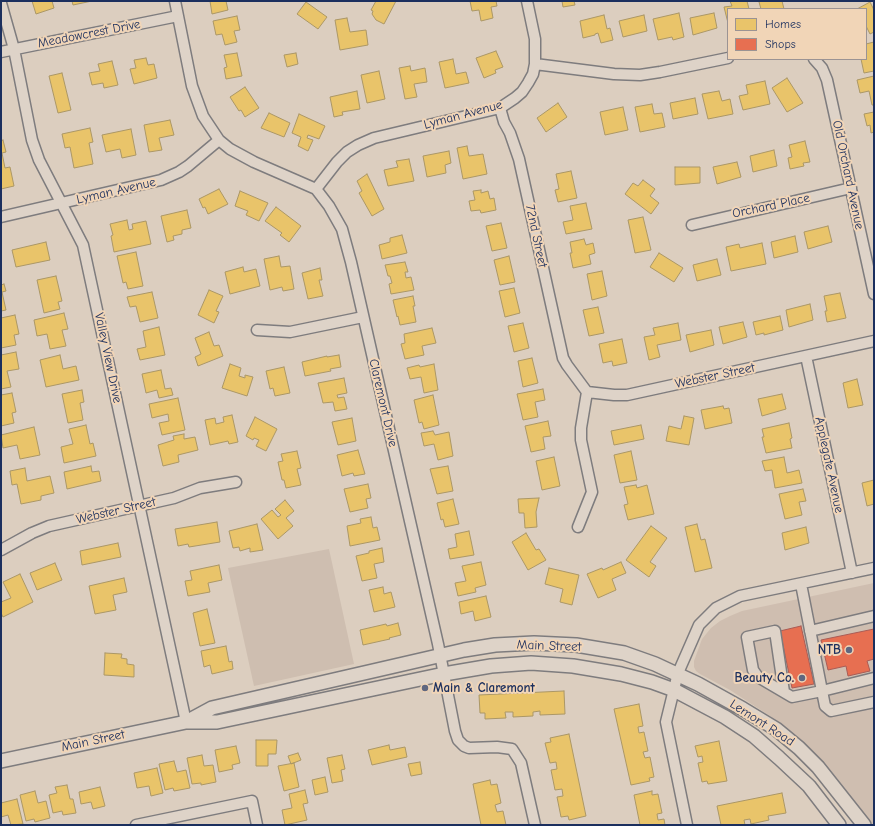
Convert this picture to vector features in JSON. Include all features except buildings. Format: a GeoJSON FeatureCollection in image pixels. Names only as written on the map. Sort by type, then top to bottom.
{"type":"FeatureCollection","features":[{"type":"Feature","properties":{"kind":"main road","name":"Main Street"},"geometry":{"type":"LineString","coordinates":[[186,722],[212,708],[440,654],[495,645],[534,643],[576,645],[624,653],[678,674]]}},
{"type":"Feature","properties":{"kind":"main road","name":"Main Street"},"geometry":{"type":"LineString","coordinates":[[1,761],[186,722],[217,722],[444,674],[491,666],[531,663],[573,666],[621,674],[652,682],[674,690]]}},
{"type":"Feature","properties":{"kind":"main road","name":"Lemont Road"},"geometry":{"type":"LineString","coordinates":[[678,674],[776,729],[799,748],[818,767],[864,825]]}},
{"type":"Feature","properties":{"kind":"main road","name":"Lemont Road"},"geometry":{"type":"LineString","coordinates":[[674,690],[725,716],[754,736],[809,786],[839,825]]}},
{"type":"Feature","properties":{"kind":"street","name":"Claremont Drive"},"geometry":{"type":"LineString","coordinates":[[175,1],[192,86],[204,116],[219,140],[235,152],[254,162],[316,189],[329,206],[342,229],[440,654],[458,740],[464,746],[469,748],[497,747],[512,749],[521,763],[535,825]]}},
{"type":"Feature","properties":{"kind":"street"},"geometry":{"type":"LineString","coordinates":[[527,1],[535,39],[535,64],[614,74],[640,75],[727,58]]}},
{"type":"Feature","properties":{"kind":"street","name":"Valley View Drive"},"geometry":{"type":"LineString","coordinates":[[1,4],[14,49],[32,140],[40,160],[83,245],[186,722]]}},
{"type":"Feature","properties":{"kind":"street","name":"Meadowcrest Drive"},"geometry":{"type":"LineString","coordinates":[[1,52],[178,16]]}},
{"type":"Feature","properties":{"kind":"street","name":"Old Orchard Avenue"},"geometry":{"type":"LineString","coordinates":[[815,60],[822,68],[827,80],[874,294]]}},
{"type":"Feature","properties":{"kind":"street","name":"Lyman Avenue"},"geometry":{"type":"LineString","coordinates":[[316,189],[337,162],[347,152],[358,145],[374,138],[500,108],[508,104],[522,92],[533,74],[535,64]]}},
{"type":"Feature","properties":{"kind":"street","name":"72nd Street"},"geometry":{"type":"LineString","coordinates":[[500,108],[519,159],[561,351],[567,365],[587,392]]}},
{"type":"Feature","properties":{"kind":"street","name":"Lyman Avenue"},"geometry":{"type":"LineString","coordinates":[[1,217],[149,184],[165,179],[188,166],[219,140]]}},
{"type":"Feature","properties":{"kind":"street","name":"Orchard Place"},"geometry":{"type":"LineString","coordinates":[[692,224],[851,188]]}},
{"type":"Feature","properties":{"kind":"street"},"geometry":{"type":"LineString","coordinates":[[257,330],[290,332],[363,317]]}},
{"type":"Feature","properties":{"kind":"street","name":"Webster Street"},"geometry":{"type":"LineString","coordinates":[[587,392],[627,395],[874,341]]}},
{"type":"Feature","properties":{"kind":"street","name":"Applegate Avenue"},"geometry":{"type":"LineString","coordinates":[[806,356],[852,573]]}},
{"type":"Feature","properties":{"kind":"street"},"geometry":{"type":"LineString","coordinates":[[578,526],[592,492],[581,440],[581,428],[587,392]]}},
{"type":"Feature","properties":{"kind":"street","name":"Webster Street"},"geometry":{"type":"LineString","coordinates":[[3,545],[49,526],[174,498],[200,488],[236,482]]}},
{"type":"Feature","properties":{"kind":"street"},"geometry":{"type":"LineString","coordinates":[[687,825],[666,722],[678,674],[699,625],[716,608],[740,596],[874,568]]}},
{"type":"Feature","properties":{"kind":"street"},"geometry":{"type":"LineString","coordinates":[[801,584],[825,706],[831,712],[874,702]]}},
{"type":"Feature","properties":{"kind":"street"},"geometry":{"type":"LineString","coordinates":[[810,631],[874,616]]}},
{"type":"Feature","properties":{"kind":"street"},"geometry":{"type":"LineString","coordinates":[[784,692],[775,631],[747,637],[753,670],[758,677],[792,697],[874,678]]}},
{"type":"Feature","properties":{"kind":"street"},"geometry":{"type":"LineString","coordinates":[[136,825],[252,801],[257,825]]}},
{"type":"Feature","properties":{"kind":"shaded area"},"geometry":{"type":"Polygon","coordinates":[[[329,549],[354,664],[254,686],[228,568],[329,549]]]}},
{"type":"Feature","properties":{"kind":"shaded area"},"geometry":{"type":"Polygon","coordinates":[[[874,583],[874,825],[872,825],[811,753],[770,716],[730,690],[696,671],[694,661],[702,639],[711,628],[730,616],[742,611],[874,583]]]}},
{"type":"Feature","properties":{"kind":"place","name":"NTB"},"geometry":{"type":"Point","coordinates":[849,650]}},
{"type":"Feature","properties":{"kind":"place","name":"Beauty Co."},"geometry":{"type":"Point","coordinates":[802,678]}},
{"type":"Feature","properties":{"kind":"place","name":"Main & Claremont"},"geometry":{"type":"Point","coordinates":[425,688]}}]}
